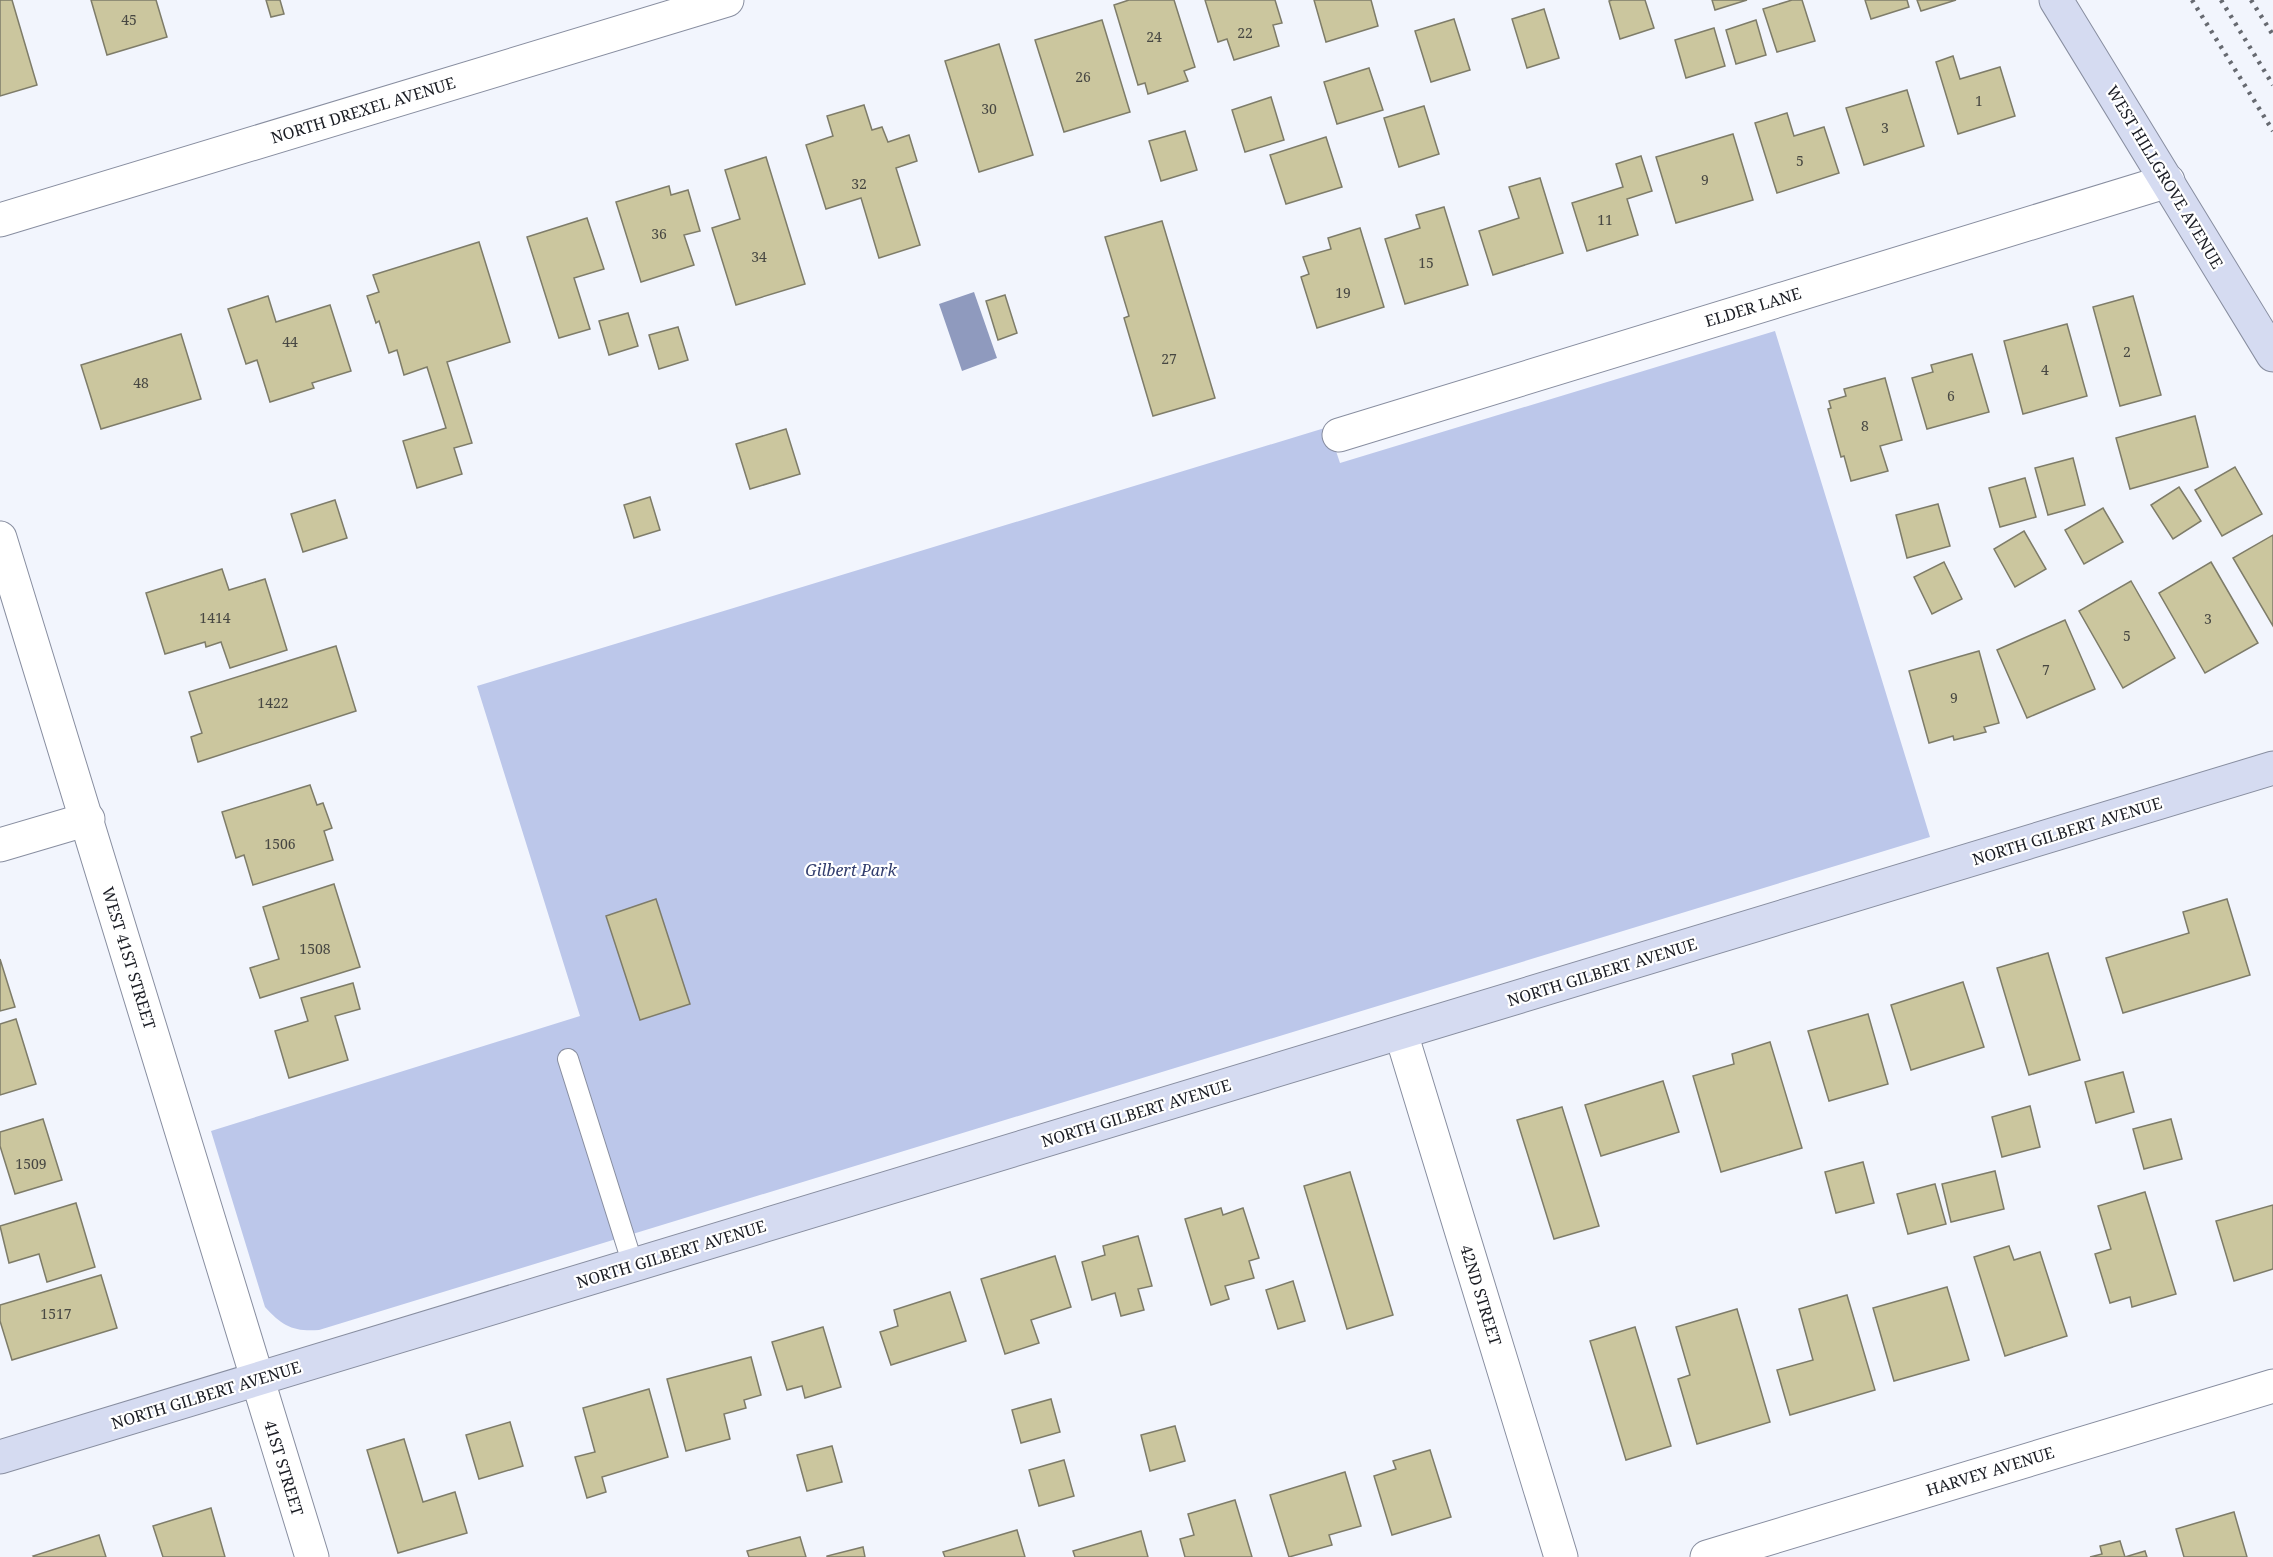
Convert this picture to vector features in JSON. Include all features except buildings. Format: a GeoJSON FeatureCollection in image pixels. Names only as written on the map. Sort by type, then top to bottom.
{"type":"FeatureCollection","features":[{"type":"Feature","properties":{"kind":"street","name":"NORTH DREXEL AVENUE"},"geometry":{"type":"LineString","coordinates":[[0,220],[727,0]]}},
{"type":"Feature","properties":{"kind":"street","name":"WEST HILLGROVE AVENUE"},"geometry":{"type":"LineString","coordinates":[[2056,0],[2273,355]]}},
{"type":"Feature","properties":{"kind":"street","name":"ELDER LANE"},"geometry":{"type":"LineString","coordinates":[[1339,435],[2168,181]]}},
{"type":"Feature","properties":{"kind":"street","name":"WEST 41ST STREET"},"geometry":{"type":"LineString","coordinates":[[0,538],[88,819],[257,1379]]}},
{"type":"Feature","properties":{"kind":"street","name":"NORTH GILBERT AVENUE"},"geometry":{"type":"LineString","coordinates":[[0,1457],[2273,768]]}},
{"type":"Feature","properties":{"kind":"street"},"geometry":{"type":"LineString","coordinates":[[0,845],[88,819]]}},
{"type":"Feature","properties":{"kind":"street","name":"42ND STREET"},"geometry":{"type":"LineString","coordinates":[[1401,1033],[1561,1557]]}},
{"type":"Feature","properties":{"kind":"street","name":"41ST STREET"},"geometry":{"type":"LineString","coordinates":[[257,1379],[312,1557]]}},
{"type":"Feature","properties":{"kind":"street","name":"HARVEY AVENUE"},"geometry":{"type":"LineString","coordinates":[[1707,1557],[2273,1386]]}},
{"type":"Feature","properties":{"kind":"lane"},"geometry":{"type":"LineString","coordinates":[[568,1059],[633,1265]]}},
{"type":"Feature","properties":{"kind":"green space","name":"Gilbert Park"},"geometry":{"type":"Polygon","coordinates":[[[1775,331],[1930,837],[319,1330],[295,1329],[277,1319],[265,1307],[211,1131],[580,1016],[477,686],[1328,427],[1340,463],[1775,331]]]}},
{"type":"Feature","properties":{"kind":"shaded area"},"geometry":{"type":"Polygon","coordinates":[[[974,292],[997,358],[962,371],[939,304],[974,292]]]}},
{"type":"Feature","properties":{"kind":"railway"},"geometry":{"type":"LineString","coordinates":[[2192,0],[2273,131]]}},
{"type":"Feature","properties":{"kind":"railway"},"geometry":{"type":"LineString","coordinates":[[2221,0],[2273,85]]}},
{"type":"Feature","properties":{"kind":"railway"},"geometry":{"type":"LineString","coordinates":[[2251,0],[2273,35]]}}]}
